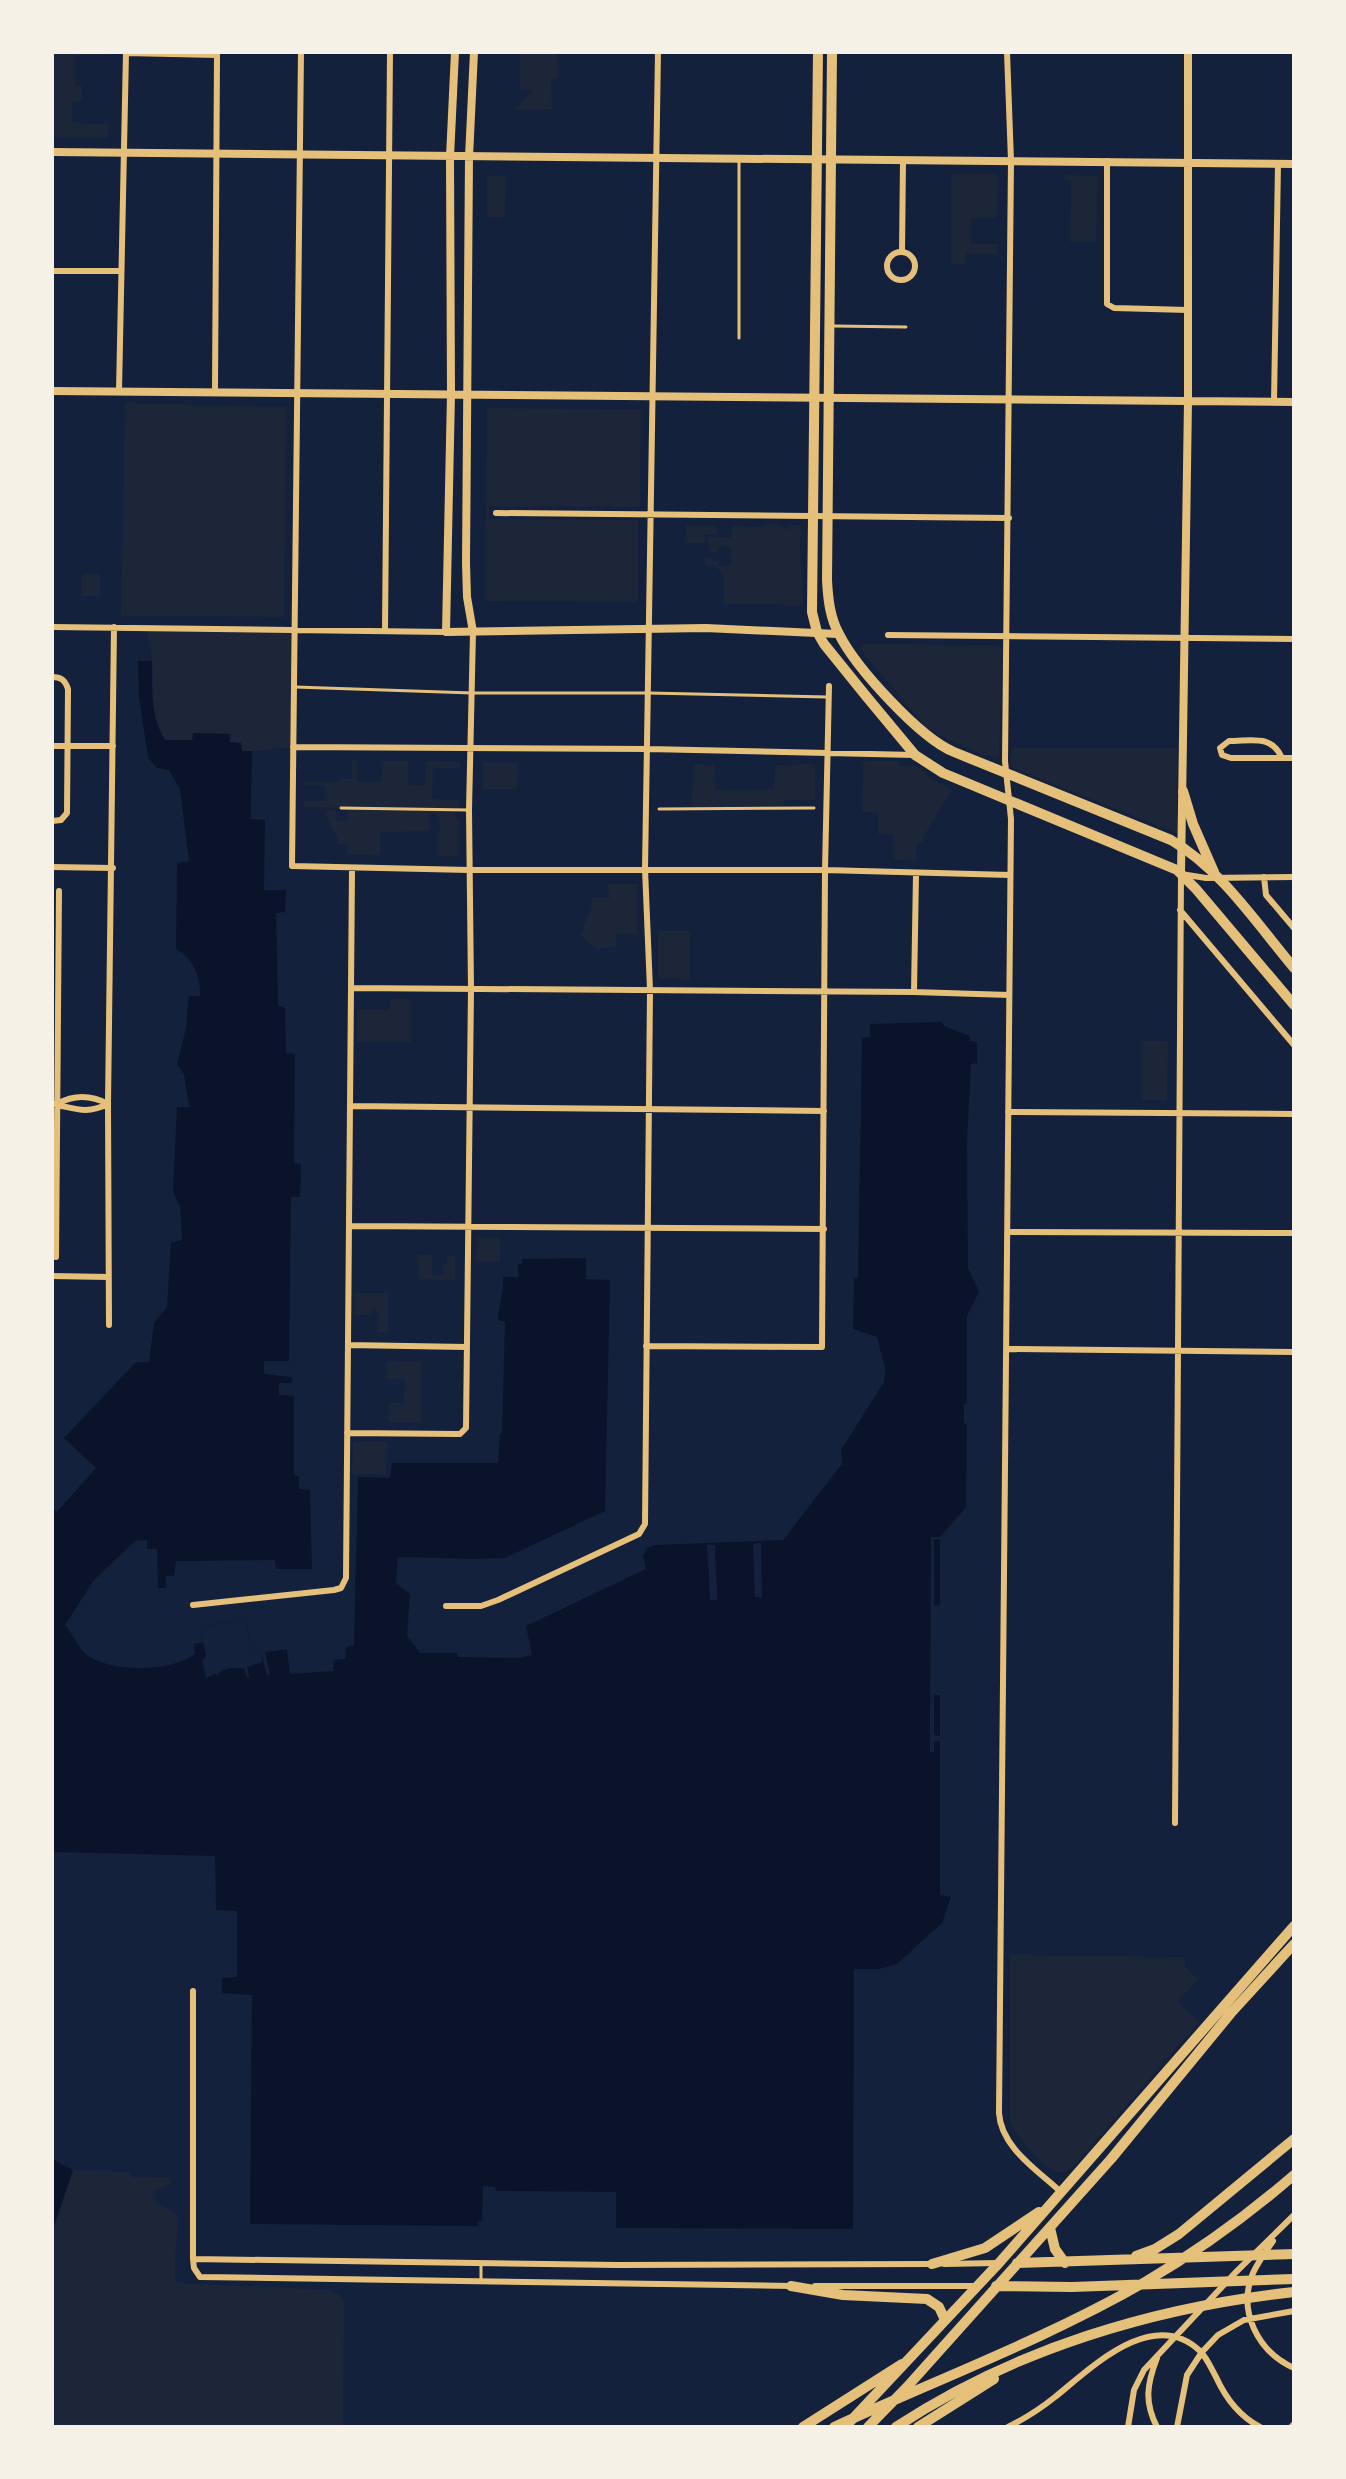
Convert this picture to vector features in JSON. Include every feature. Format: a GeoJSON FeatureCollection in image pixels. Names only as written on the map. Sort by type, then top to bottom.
{"type":"FeatureCollection","features":[{"type":"Feature","properties":{"kind":"main road"},"geometry":{"type":"LineString","coordinates":[[818,52],[812,612],[817,632],[915,755],[943,773],[1159,861],[1181,874],[1294,1005]]}},
{"type":"Feature","properties":{"kind":"main road"},"geometry":{"type":"LineString","coordinates":[[832,52],[828,589],[838,634],[904,715],[924,735],[948,750],[1182,847],[1217,877],[1294,968]]}},
{"type":"Feature","properties":{"kind":"main road"},"geometry":{"type":"LineString","coordinates":[[1183,791],[1193,824],[1217,877]]}},
{"type":"Feature","properties":{"kind":"main road"},"geometry":{"type":"LineString","coordinates":[[845,2427],[999,2263],[1294,1926]]}},
{"type":"Feature","properties":{"kind":"main road"},"geometry":{"type":"LineString","coordinates":[[868,2427],[1050,2228],[1231,2013],[1294,1944]]}},
{"type":"Feature","properties":{"kind":"main road"},"geometry":{"type":"LineString","coordinates":[[1148,2090],[1160,2101]]}},
{"type":"Feature","properties":{"kind":"main road"},"geometry":{"type":"LineString","coordinates":[[1118,2261],[1145,2254],[1171,2240],[1294,2139]]}},
{"type":"Feature","properties":{"kind":"main road"},"geometry":{"type":"LineString","coordinates":[[834,2427],[1105,2304],[1187,2256],[1294,2175]]}},
{"type":"Feature","properties":{"kind":"main road"},"geometry":{"type":"LineString","coordinates":[[932,2264],[971,2254],[993,2244],[1059,2196]]}},
{"type":"Feature","properties":{"kind":"main road"},"geometry":{"type":"LineString","coordinates":[[1050,2228],[1055,2249],[1065,2263]]}},
{"type":"Feature","properties":{"kind":"main road"},"geometry":{"type":"LineString","coordinates":[[999,2263],[1294,2254]]}},
{"type":"Feature","properties":{"kind":"main road"},"geometry":{"type":"LineString","coordinates":[[978,2286],[1072,2287],[1294,2278]]}},
{"type":"Feature","properties":{"kind":"main road"},"geometry":{"type":"LineString","coordinates":[[791,2286],[843,2295],[927,2299],[939,2307],[945,2320]]}},
{"type":"Feature","properties":{"kind":"main road"},"geometry":{"type":"LineString","coordinates":[[896,2427],[1014,2365],[1079,2339],[1147,2317],[1224,2301],[1294,2292]]}},
{"type":"Feature","properties":{"kind":"main road"},"geometry":{"type":"LineString","coordinates":[[803,2427],[914,2357]]}},
{"type":"Feature","properties":{"kind":"main road"},"geometry":{"type":"LineString","coordinates":[[918,2427],[982,2389],[1014,2365]]}},
{"type":"Feature","properties":{"kind":"street"},"geometry":{"type":"LineString","coordinates":[[119,391],[126,52],[217,55],[215,392]]}},
{"type":"Feature","properties":{"kind":"street"},"geometry":{"type":"LineString","coordinates":[[301,52],[292,866],[469,870],[825,870],[1010,875]]}},
{"type":"Feature","properties":{"kind":"street"},"geometry":{"type":"LineString","coordinates":[[385,631],[390,52]]}},
{"type":"Feature","properties":{"kind":"street"},"geometry":{"type":"LineString","coordinates":[[446,632],[451,394],[450,157],[455,52]]}},
{"type":"Feature","properties":{"kind":"street"},"geometry":{"type":"LineString","coordinates":[[347,1433],[460,1434],[466,1428],[471,989],[469,810],[473,632],[467,597],[469,157],[474,52]]}},
{"type":"Feature","properties":{"kind":"street"},"geometry":{"type":"LineString","coordinates":[[446,1606],[487,1604],[639,1534],[643,1529],[650,990],[645,869],[658,52]]}},
{"type":"Feature","properties":{"kind":"street"},"geometry":{"type":"LineString","coordinates":[[1007,52],[1011,161],[1006,773],[1010,875],[999,2120],[1002,2132],[1012,2146],[1059,2196]]}},
{"type":"Feature","properties":{"kind":"street"},"geometry":{"type":"LineString","coordinates":[[1175,1823],[1180,910],[1188,401],[1188,52]]}},
{"type":"Feature","properties":{"kind":"street"},"geometry":{"type":"LineString","coordinates":[[52,152],[1294,164]]}},
{"type":"Feature","properties":{"kind":"street"},"geometry":{"type":"LineString","coordinates":[[902,252],[903,161]]}},
{"type":"Feature","properties":{"kind":"street"},"geometry":{"type":"LineString","coordinates":[[1107,161],[1107,304],[1114,308],[1188,310]]}},
{"type":"Feature","properties":{"kind":"street"},"geometry":{"type":"LineString","coordinates":[[1274,402],[1278,164]]}},
{"type":"Feature","properties":{"kind":"street"},"geometry":{"type":"LineString","coordinates":[[902,252],[913,259],[914,268],[910,276],[902,279],[890,274],[887,266],[893,254],[902,252]]}},
{"type":"Feature","properties":{"kind":"street"},"geometry":{"type":"LineString","coordinates":[[52,271],[120,271]]}},
{"type":"Feature","properties":{"kind":"street"},"geometry":{"type":"LineString","coordinates":[[52,391],[1294,402]]}},
{"type":"Feature","properties":{"kind":"street"},"geometry":{"type":"LineString","coordinates":[[496,513],[1009,518]]}},
{"type":"Feature","properties":{"kind":"street"},"geometry":{"type":"LineString","coordinates":[[52,627],[446,632],[720,628],[838,634]]}},
{"type":"Feature","properties":{"kind":"street"},"geometry":{"type":"LineString","coordinates":[[109,1325],[108,1104],[114,627]]}},
{"type":"Feature","properties":{"kind":"street"},"geometry":{"type":"LineString","coordinates":[[888,635],[1294,639]]}},
{"type":"Feature","properties":{"kind":"street"},"geometry":{"type":"LineString","coordinates":[[52,677],[66,682],[68,689],[69,746],[67,813],[61,820],[52,821]]}},
{"type":"Feature","properties":{"kind":"street"},"geometry":{"type":"LineString","coordinates":[[646,1346],[822,1347],[829,686]]}},
{"type":"Feature","properties":{"kind":"street"},"geometry":{"type":"LineString","coordinates":[[1282,758],[1277,746],[1269,741],[1229,741],[1220,748],[1222,755],[1231,758],[1282,758],[1294,758]]}},
{"type":"Feature","properties":{"kind":"street"},"geometry":{"type":"LineString","coordinates":[[52,746],[113,746]]}},
{"type":"Feature","properties":{"kind":"street"},"geometry":{"type":"LineString","coordinates":[[293,747],[648,749],[915,755]]}},
{"type":"Feature","properties":{"kind":"street"},"geometry":{"type":"LineString","coordinates":[[52,867],[113,868]]}},
{"type":"Feature","properties":{"kind":"street"},"geometry":{"type":"LineString","coordinates":[[193,1605],[341,1588],[346,1578],[352,869]]}},
{"type":"Feature","properties":{"kind":"street"},"geometry":{"type":"LineString","coordinates":[[914,992],[916,874]]}},
{"type":"Feature","properties":{"kind":"street"},"geometry":{"type":"LineString","coordinates":[[1181,874],[1294,877]]}},
{"type":"Feature","properties":{"kind":"street"},"geometry":{"type":"LineString","coordinates":[[1264,877],[1266,895],[1294,928]]}},
{"type":"Feature","properties":{"kind":"street"},"geometry":{"type":"LineString","coordinates":[[56,1257],[54,1104],[56,916],[59,891]]}},
{"type":"Feature","properties":{"kind":"street"},"geometry":{"type":"LineString","coordinates":[[1180,910],[1294,1045]]}},
{"type":"Feature","properties":{"kind":"street"},"geometry":{"type":"LineString","coordinates":[[351,988],[1009,995]]}},
{"type":"Feature","properties":{"kind":"street"},"geometry":{"type":"LineString","coordinates":[[54,1104],[69,1098],[96,1098],[108,1104]]}},
{"type":"Feature","properties":{"kind":"street"},"geometry":{"type":"LineString","coordinates":[[54,1104],[68,1110],[94,1111],[108,1104]]}},
{"type":"Feature","properties":{"kind":"street"},"geometry":{"type":"LineString","coordinates":[[351,1106],[824,1111]]}},
{"type":"Feature","properties":{"kind":"street"},"geometry":{"type":"LineString","coordinates":[[1008,1112],[1294,1114]]}},
{"type":"Feature","properties":{"kind":"street"},"geometry":{"type":"LineString","coordinates":[[351,1226],[824,1229]]}},
{"type":"Feature","properties":{"kind":"street"},"geometry":{"type":"LineString","coordinates":[[1008,1232],[1294,1233]]}},
{"type":"Feature","properties":{"kind":"street"},"geometry":{"type":"LineString","coordinates":[[52,1276],[108,1277]]}},
{"type":"Feature","properties":{"kind":"street"},"geometry":{"type":"LineString","coordinates":[[348,1345],[466,1347]]}},
{"type":"Feature","properties":{"kind":"street"},"geometry":{"type":"LineString","coordinates":[[1006,1349],[1294,1352]]}},
{"type":"Feature","properties":{"kind":"street"},"geometry":{"type":"LineString","coordinates":[[193,1991],[193,2259],[196,2273],[206,2278],[978,2286]]}},
{"type":"Feature","properties":{"kind":"street"},"geometry":{"type":"LineString","coordinates":[[1128,2427],[1137,2382],[1159,2353],[1294,2215]]}},
{"type":"Feature","properties":{"kind":"street"},"geometry":{"type":"LineString","coordinates":[[1279,2231],[1253,2274],[1248,2290],[1248,2308],[1259,2339],[1271,2353],[1290,2366]]}},
{"type":"Feature","properties":{"kind":"street"},"geometry":{"type":"LineString","coordinates":[[193,2259],[481,2264],[999,2263]]}},
{"type":"Feature","properties":{"kind":"street"},"geometry":{"type":"LineString","coordinates":[[1177,2427],[1187,2375],[1202,2352],[1224,2330],[1257,2316],[1294,2311]]}},
{"type":"Feature","properties":{"kind":"street"},"geometry":{"type":"LineString","coordinates":[[1008,2427],[1045,2404],[1093,2365],[1129,2344],[1153,2336],[1172,2335],[1186,2340],[1202,2352],[1231,2403],[1247,2420],[1260,2427]]}},
{"type":"Feature","properties":{"kind":"street"},"geometry":{"type":"LineString","coordinates":[[1156,2426],[1147,2396],[1159,2353]]}},
{"type":"Feature","properties":{"kind":"lane"},"geometry":{"type":"LineString","coordinates":[[739,159],[739,338]]}},
{"type":"Feature","properties":{"kind":"lane"},"geometry":{"type":"LineString","coordinates":[[830,326],[906,327]]}},
{"type":"Feature","properties":{"kind":"lane"},"geometry":{"type":"LineString","coordinates":[[295,687],[472,693],[829,697]]}},
{"type":"Feature","properties":{"kind":"lane"},"geometry":{"type":"LineString","coordinates":[[341,808],[469,810]]}},
{"type":"Feature","properties":{"kind":"lane"},"geometry":{"type":"LineString","coordinates":[[659,809],[814,808]]}},
{"type":"Feature","properties":{"kind":"lane"},"geometry":{"type":"LineString","coordinates":[[481,2264],[481,2282]]}},
{"type":"Feature","properties":{"kind":"shaded area"},"geometry":{"type":"Polygon","coordinates":[[[52,52],[110,52],[110,55],[75,55],[75,85],[82,86],[82,101],[72,102],[72,123],[108,124],[109,138],[52,138],[52,52]]]}},
{"type":"Feature","properties":{"kind":"shaded area"},"geometry":{"type":"Polygon","coordinates":[[[520,52],[557,52],[558,78],[551,79],[552,109],[514,110],[534,90],[520,90],[520,52]]]}},
{"type":"Feature","properties":{"kind":"shaded area"},"geometry":{"type":"Polygon","coordinates":[[[951,174],[998,174],[997,218],[971,219],[971,244],[997,244],[997,254],[966,253],[965,264],[951,264],[951,174]]]}},
{"type":"Feature","properties":{"kind":"shaded area"},"geometry":{"type":"Polygon","coordinates":[[[1064,175],[1098,176],[1096,242],[1070,242],[1071,181],[1064,180],[1064,175]]]}},
{"type":"Feature","properties":{"kind":"shaded area"},"geometry":{"type":"Polygon","coordinates":[[[487,176],[506,176],[505,217],[487,217],[487,176]]]}},
{"type":"Feature","properties":{"kind":"shaded area"},"geometry":{"type":"Polygon","coordinates":[[[125,403],[286,407],[284,617],[121,616],[125,403]]]}},
{"type":"Feature","properties":{"kind":"shaded area"},"geometry":{"type":"Polygon","coordinates":[[[487,408],[641,410],[640,507],[489,506],[489,519],[638,520],[638,602],[485,601],[487,408]]]}},
{"type":"Feature","properties":{"kind":"shaded area"},"geometry":{"type":"Polygon","coordinates":[[[765,524],[781,525],[787,530],[789,525],[801,525],[803,605],[724,604],[724,576],[715,565],[705,565],[705,557],[712,557],[712,562],[718,562],[718,566],[730,566],[731,547],[719,546],[718,552],[709,552],[708,537],[731,538],[732,526],[760,527],[765,524]]]}},
{"type":"Feature","properties":{"kind":"shaded area"},"geometry":{"type":"Polygon","coordinates":[[[686,525],[717,526],[717,534],[705,534],[705,543],[686,543],[686,525]]]}},
{"type":"Feature","properties":{"kind":"shaded area"},"geometry":{"type":"Polygon","coordinates":[[[82,574],[100,574],[100,596],[81,596],[82,574]]]}},
{"type":"Feature","properties":{"kind":"shaded area"},"geometry":{"type":"Polygon","coordinates":[[[147,628],[297,630],[293,747],[241,752],[229,742],[229,734],[193,733],[193,740],[165,741],[155,711],[147,628]]]}},
{"type":"Feature","properties":{"kind":"shaded area"},"geometry":{"type":"Polygon","coordinates":[[[862,644],[999,645],[1003,650],[999,757],[985,756],[924,725],[861,650],[862,644]]]}},
{"type":"Feature","properties":{"kind":"shaded area"},"geometry":{"type":"Polygon","coordinates":[[[138,661],[152,661],[154,712],[165,740],[192,740],[193,733],[230,734],[230,742],[241,743],[242,751],[252,751],[251,819],[265,820],[264,890],[286,890],[285,912],[276,913],[278,1005],[285,1008],[286,1053],[295,1054],[294,1163],[301,1164],[300,1197],[291,1197],[289,1361],[264,1361],[264,1374],[292,1377],[292,1383],[279,1383],[279,1395],[294,1396],[294,1475],[299,1476],[299,1489],[310,1490],[312,1569],[276,1569],[275,1560],[176,1561],[174,1576],[166,1576],[166,1588],[158,1588],[157,1549],[147,1549],[147,1540],[135,1541],[94,1580],[65,1625],[84,1652],[98,1661],[142,1668],[172,1664],[195,1654],[194,1644],[203,1642],[200,1627],[245,1619],[253,1654],[287,1649],[290,1674],[333,1671],[334,1660],[345,1659],[346,1647],[354,1645],[358,1477],[390,1478],[392,1463],[498,1463],[502,1433],[505,1322],[498,1320],[503,1277],[518,1277],[518,1264],[522,1264],[522,1259],[586,1258],[586,1279],[610,1280],[605,1511],[505,1558],[398,1557],[396,1583],[410,1594],[407,1636],[420,1653],[457,1653],[458,1657],[519,1658],[532,1655],[526,1626],[646,1569],[643,1556],[647,1548],[656,1545],[783,1540],[842,1464],[841,1450],[884,1382],[885,1368],[877,1337],[853,1329],[854,1278],[858,1277],[862,1038],[870,1037],[870,1024],[942,1022],[944,1026],[970,1036],[970,1041],[977,1042],[977,1063],[971,1064],[967,1141],[968,1268],[979,1292],[967,1316],[967,1403],[964,1404],[964,1423],[967,1424],[966,1507],[940,1537],[940,1895],[951,1897],[942,1923],[897,1964],[879,1969],[854,1969],[853,2229],[616,2228],[616,2192],[497,2191],[494,2187],[483,2186],[482,2221],[478,2221],[478,2226],[250,2224],[252,1995],[222,1993],[222,1978],[237,1977],[237,1911],[216,1910],[215,1856],[52,1852],[52,1508],[57,1512],[96,1468],[64,1438],[136,1362],[149,1362],[154,1323],[167,1307],[171,1243],[182,1240],[180,1207],[173,1191],[177,1107],[189,1107],[184,1075],[177,1064],[186,1028],[189,996],[200,996],[195,969],[187,957],[176,949],[177,863],[189,861],[180,789],[169,770],[157,768],[148,757],[139,697],[138,661]]]}},
{"type":"Feature","properties":{"kind":"shaded area"},"geometry":{"type":"Polygon","coordinates":[[[1012,748],[1177,748],[1177,833],[1013,768],[1010,765],[1012,748]]]}},
{"type":"Feature","properties":{"kind":"shaded area"},"geometry":{"type":"Polygon","coordinates":[[[357,760],[357,782],[382,782],[382,761],[408,761],[408,785],[425,786],[426,761],[460,762],[460,768],[433,768],[432,799],[459,800],[460,810],[453,811],[459,820],[459,856],[437,856],[437,833],[440,832],[439,818],[435,813],[429,814],[429,831],[380,832],[380,855],[347,854],[347,845],[338,844],[326,811],[305,811],[336,810],[337,821],[347,821],[348,808],[304,807],[304,801],[325,801],[326,786],[305,785],[305,782],[352,779],[352,761],[357,760]]]}},
{"type":"Feature","properties":{"kind":"shaded area"},"geometry":{"type":"Polygon","coordinates":[[[898,761],[899,766],[916,765],[930,778],[952,790],[924,835],[923,842],[917,843],[916,861],[893,860],[893,835],[878,834],[878,813],[862,812],[863,763],[898,761]]]}},
{"type":"Feature","properties":{"kind":"shaded area"},"geometry":{"type":"Polygon","coordinates":[[[483,762],[518,763],[517,789],[483,789],[483,762]]]}},
{"type":"Feature","properties":{"kind":"shaded area"},"geometry":{"type":"Polygon","coordinates":[[[693,764],[714,765],[715,790],[774,789],[775,765],[815,764],[815,800],[784,800],[783,808],[692,808],[693,764]]]}},
{"type":"Feature","properties":{"kind":"shaded area"},"geometry":{"type":"Polygon","coordinates":[[[607,884],[637,884],[637,934],[616,933],[616,947],[596,949],[580,935],[591,910],[592,898],[610,898],[607,884]]]}},
{"type":"Feature","properties":{"kind":"shaded area"},"geometry":{"type":"Polygon","coordinates":[[[658,931],[690,931],[690,980],[658,978],[658,931]]]}},
{"type":"Feature","properties":{"kind":"shaded area"},"geometry":{"type":"Polygon","coordinates":[[[390,999],[411,999],[411,1042],[357,1042],[357,1010],[390,1010],[390,999]]]}},
{"type":"Feature","properties":{"kind":"shaded area"},"geometry":{"type":"Polygon","coordinates":[[[1141,1041],[1168,1041],[1167,1100],[1141,1100],[1141,1041]]]}},
{"type":"Feature","properties":{"kind":"shaded area"},"geometry":{"type":"Polygon","coordinates":[[[477,1237],[500,1238],[500,1262],[476,1261],[477,1237]]]}},
{"type":"Feature","properties":{"kind":"shaded area"},"geometry":{"type":"Polygon","coordinates":[[[418,1255],[432,1255],[432,1275],[443,1275],[447,1256],[455,1256],[455,1280],[419,1279],[418,1255]]]}},
{"type":"Feature","properties":{"kind":"shaded area"},"geometry":{"type":"Polygon","coordinates":[[[355,1293],[388,1293],[388,1332],[377,1332],[379,1315],[375,1307],[369,1315],[355,1315],[355,1293]]]}},
{"type":"Feature","properties":{"kind":"shaded area"},"geometry":{"type":"Polygon","coordinates":[[[387,1361],[421,1362],[421,1422],[389,1422],[389,1403],[404,1403],[405,1380],[387,1379],[387,1361]]]}},
{"type":"Feature","properties":{"kind":"shaded area"},"geometry":{"type":"Polygon","coordinates":[[[353,1442],[387,1442],[386,1474],[352,1474],[353,1442]]]}},
{"type":"Feature","properties":{"kind":"shaded area"},"geometry":{"type":"Polygon","coordinates":[[[1010,1955],[1185,1957],[1185,1967],[1198,1979],[1177,2002],[1199,2022],[1072,2168],[1060,2173],[1040,2160],[1010,2123],[1010,1955]]]}},
{"type":"Feature","properties":{"kind":"shaded area"},"geometry":{"type":"Polygon","coordinates":[[[52,2159],[73,2170],[52,2232],[52,2159]]]}},
{"type":"Feature","properties":{"kind":"shaded area"},"geometry":{"type":"Polygon","coordinates":[[[73,2170],[130,2172],[131,2177],[170,2178],[170,2184],[154,2191],[155,2201],[178,2216],[176,2283],[327,2290],[341,2295],[344,2302],[343,2427],[55,2427],[52,2232],[73,2170]]]}},
{"type":"Feature","properties":{"kind":"pier"},"geometry":{"type":"Polygon","coordinates":[[[931,1537],[940,1537],[934,1540],[934,1605],[940,1606],[940,1695],[934,1695],[934,1735],[940,1736],[940,1741],[934,1741],[934,1752],[930,1752],[931,1537]]]}},
{"type":"Feature","properties":{"kind":"pier"},"geometry":{"type":"Polygon","coordinates":[[[761,1543],[762,1598],[755,1597],[753,1544],[761,1543]]]}},
{"type":"Feature","properties":{"kind":"pier"},"geometry":{"type":"Polygon","coordinates":[[[707,1545],[715,1545],[717,1600],[710,1600],[707,1545]]]}},
{"type":"Feature","properties":{"kind":"pier"},"geometry":{"type":"Polygon","coordinates":[[[245,1619],[253,1654],[265,1652],[270,1675],[267,1675],[262,1656],[262,1662],[247,1667],[247,1678],[244,1668],[231,1668],[206,1678],[202,1660],[206,1657],[200,1627],[245,1619]]]}}]}
